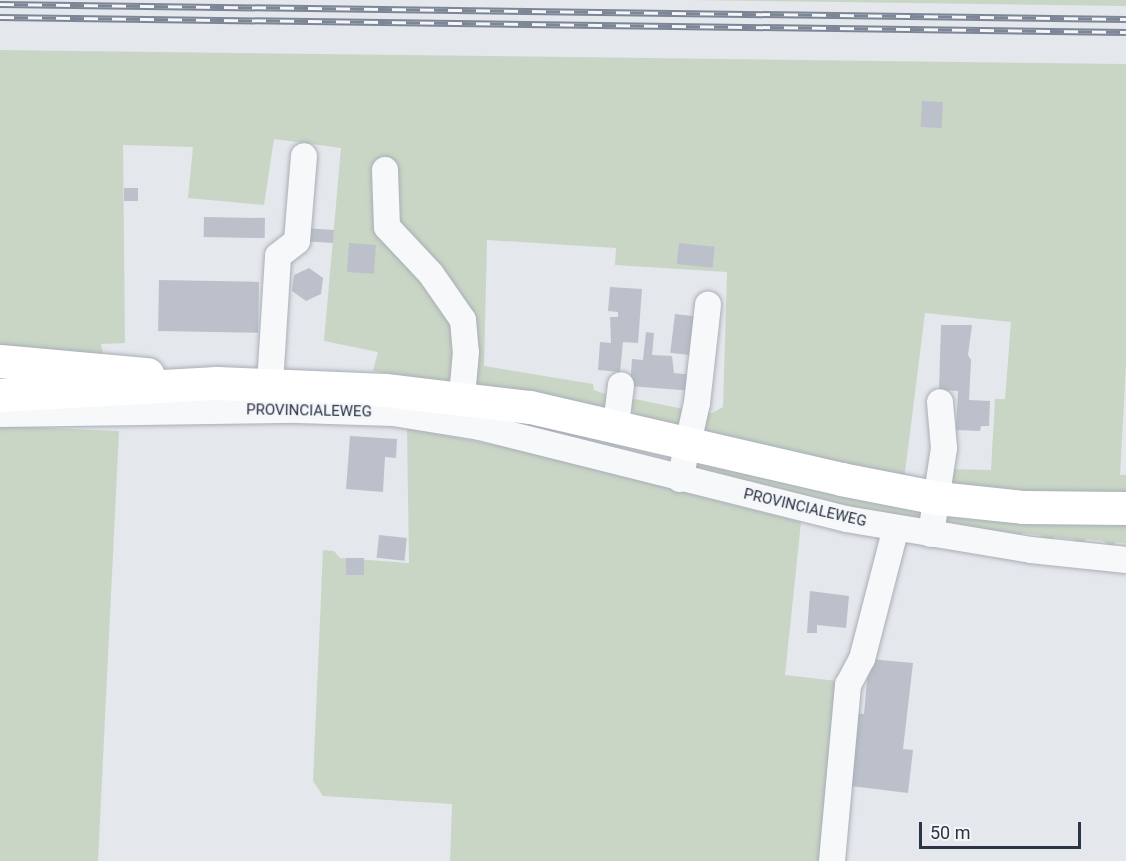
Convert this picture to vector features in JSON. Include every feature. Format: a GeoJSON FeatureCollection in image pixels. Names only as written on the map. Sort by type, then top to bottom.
{"type":"FeatureCollection","features":[{"type":"Feature","properties":{"kind":"main road","name":"PROVINCIALEWEG"},"geometry":{"type":"LineString","coordinates":[[0,361],[131,371],[217,383]]}},
{"type":"Feature","properties":{"kind":"main road","name":"PROVINCIALEWEG"},"geometry":{"type":"LineString","coordinates":[[0,395],[217,383],[270,384],[461,411],[620,426],[841,479],[938,498],[1023,507],[1126,508]]}},
{"type":"Feature","properties":{"kind":"street"},"geometry":{"type":"LineString","coordinates":[[270,384],[278,256],[297,241],[304,156]]}},
{"type":"Feature","properties":{"kind":"street"},"geometry":{"type":"LineString","coordinates":[[385,170],[387,227],[431,274],[463,320],[466,351],[461,411]]}},
{"type":"Feature","properties":{"kind":"street"},"geometry":{"type":"LineString","coordinates":[[680,478],[690,442],[708,305]]}},
{"type":"Feature","properties":{"kind":"street"},"geometry":{"type":"LineString","coordinates":[[614,461],[620,426],[621,385]]}},
{"type":"Feature","properties":{"kind":"street"},"geometry":{"type":"LineString","coordinates":[[931,534],[944,448],[940,402]]}},
{"type":"Feature","properties":{"kind":"street","name":"PROVINCIALEWEG"},"geometry":{"type":"LineString","coordinates":[[0,414],[309,410],[393,413],[461,411],[614,461],[896,528],[1031,550],[1126,560]]}},
{"type":"Feature","properties":{"kind":"street"},"geometry":{"type":"LineString","coordinates":[[832,861],[848,685],[862,659],[896,528]]}},
{"type":"Feature","properties":{"kind":"green space"},"geometry":{"type":"Polygon","coordinates":[[[691,0],[1126,0],[1126,6],[838,2],[691,0]]]}},
{"type":"Feature","properties":{"kind":"green space"},"geometry":{"type":"Polygon","coordinates":[[[0,50],[1126,64],[1126,365],[1120,475],[1126,475],[1126,496],[953,488],[948,469],[991,470],[995,399],[1005,399],[1011,322],[925,313],[904,480],[704,433],[701,412],[712,413],[723,407],[727,272],[615,265],[616,248],[487,240],[484,366],[593,384],[594,390],[611,396],[600,411],[514,392],[373,371],[378,352],[324,341],[341,148],[274,139],[264,205],[188,198],[193,147],[123,145],[125,343],[101,344],[104,359],[0,351],[0,50]]]}},
{"type":"Feature","properties":{"kind":"green space"},"geometry":{"type":"Polygon","coordinates":[[[635,399],[688,410],[678,428],[638,417],[627,404],[635,399]]]}},
{"type":"Feature","properties":{"kind":"green space"},"geometry":{"type":"Polygon","coordinates":[[[0,426],[119,431],[98,861],[0,861],[0,426]]]}},
{"type":"Feature","properties":{"kind":"green space"},"geometry":{"type":"Polygon","coordinates":[[[407,428],[516,449],[801,522],[785,675],[837,681],[825,861],[450,861],[452,804],[323,796],[313,781],[323,550],[334,551],[340,558],[409,563],[407,428]]]}},
{"type":"Feature","properties":{"kind":"green space"},"geometry":{"type":"Polygon","coordinates":[[[691,455],[931,510],[926,530],[687,474],[691,455]]]}},
{"type":"Feature","properties":{"kind":"green space"},"geometry":{"type":"Polygon","coordinates":[[[942,511],[1126,520],[1126,543],[1116,542],[1112,549],[1104,541],[1087,539],[1081,546],[1074,539],[1054,537],[1049,543],[1041,535],[1023,533],[1016,538],[944,530],[942,511]]]}},
{"type":"Feature","properties":{"kind":"building"},"geometry":{"type":"Polygon","coordinates":[[[922,101],[943,102],[942,128],[921,127],[922,101]]]}},
{"type":"Feature","properties":{"kind":"building"},"geometry":{"type":"Polygon","coordinates":[[[124,188],[138,188],[138,201],[124,201],[124,188]]]}},
{"type":"Feature","properties":{"kind":"building"},"geometry":{"type":"Polygon","coordinates":[[[204,217],[265,218],[265,238],[204,237],[204,217]]]}},
{"type":"Feature","properties":{"kind":"building"},"geometry":{"type":"Polygon","coordinates":[[[304,228],[334,230],[333,243],[303,241],[304,228]]]}},
{"type":"Feature","properties":{"kind":"building"},"geometry":{"type":"Polygon","coordinates":[[[349,243],[376,245],[374,274],[347,272],[349,243]]]}},
{"type":"Feature","properties":{"kind":"building"},"geometry":{"type":"Polygon","coordinates":[[[679,243],[715,247],[713,268],[677,264],[679,243]]]}},
{"type":"Feature","properties":{"kind":"building"},"geometry":{"type":"Polygon","coordinates":[[[309,268],[323,278],[321,294],[306,301],[292,291],[294,275],[309,268]]]}},
{"type":"Feature","properties":{"kind":"building"},"geometry":{"type":"Polygon","coordinates":[[[159,280],[259,282],[258,333],[158,331],[159,280]]]}},
{"type":"Feature","properties":{"kind":"building"},"geometry":{"type":"Polygon","coordinates":[[[610,287],[642,289],[638,343],[623,342],[620,372],[598,370],[600,342],[611,343],[610,317],[618,317],[618,312],[608,311],[610,287]]]}},
{"type":"Feature","properties":{"kind":"building"},"geometry":{"type":"Polygon","coordinates":[[[675,314],[698,317],[693,356],[670,353],[675,314]]]}},
{"type":"Feature","properties":{"kind":"building"},"geometry":{"type":"Polygon","coordinates":[[[941,325],[972,325],[968,355],[971,360],[969,400],[990,401],[989,426],[981,426],[980,431],[956,430],[958,391],[939,390],[941,325]]]}},
{"type":"Feature","properties":{"kind":"building"},"geometry":{"type":"Polygon","coordinates":[[[646,332],[654,333],[652,355],[672,356],[674,373],[694,375],[693,391],[630,386],[632,359],[643,360],[646,332]]]}},
{"type":"Feature","properties":{"kind":"building"},"geometry":{"type":"Polygon","coordinates":[[[350,436],[397,439],[396,458],[385,457],[383,492],[346,489],[350,436]]]}},
{"type":"Feature","properties":{"kind":"building"},"geometry":{"type":"Polygon","coordinates":[[[379,535],[407,538],[404,561],[377,558],[379,535]]]}},
{"type":"Feature","properties":{"kind":"building"},"geometry":{"type":"Polygon","coordinates":[[[346,558],[364,558],[364,575],[346,575],[346,558]]]}},
{"type":"Feature","properties":{"kind":"building"},"geometry":{"type":"Polygon","coordinates":[[[810,591],[849,596],[846,628],[817,625],[817,633],[807,633],[810,591]]]}},
{"type":"Feature","properties":{"kind":"building"},"geometry":{"type":"Polygon","coordinates":[[[869,659],[913,663],[903,749],[913,750],[908,793],[843,785],[851,713],[864,714],[869,659]]]}},
{"type":"Feature","properties":{"kind":"railway"},"geometry":{"type":"LineString","coordinates":[[0,4],[1126,19]]}},
{"type":"Feature","properties":{"kind":"railway"},"geometry":{"type":"LineString","coordinates":[[0,17],[1126,32]]}}]}
